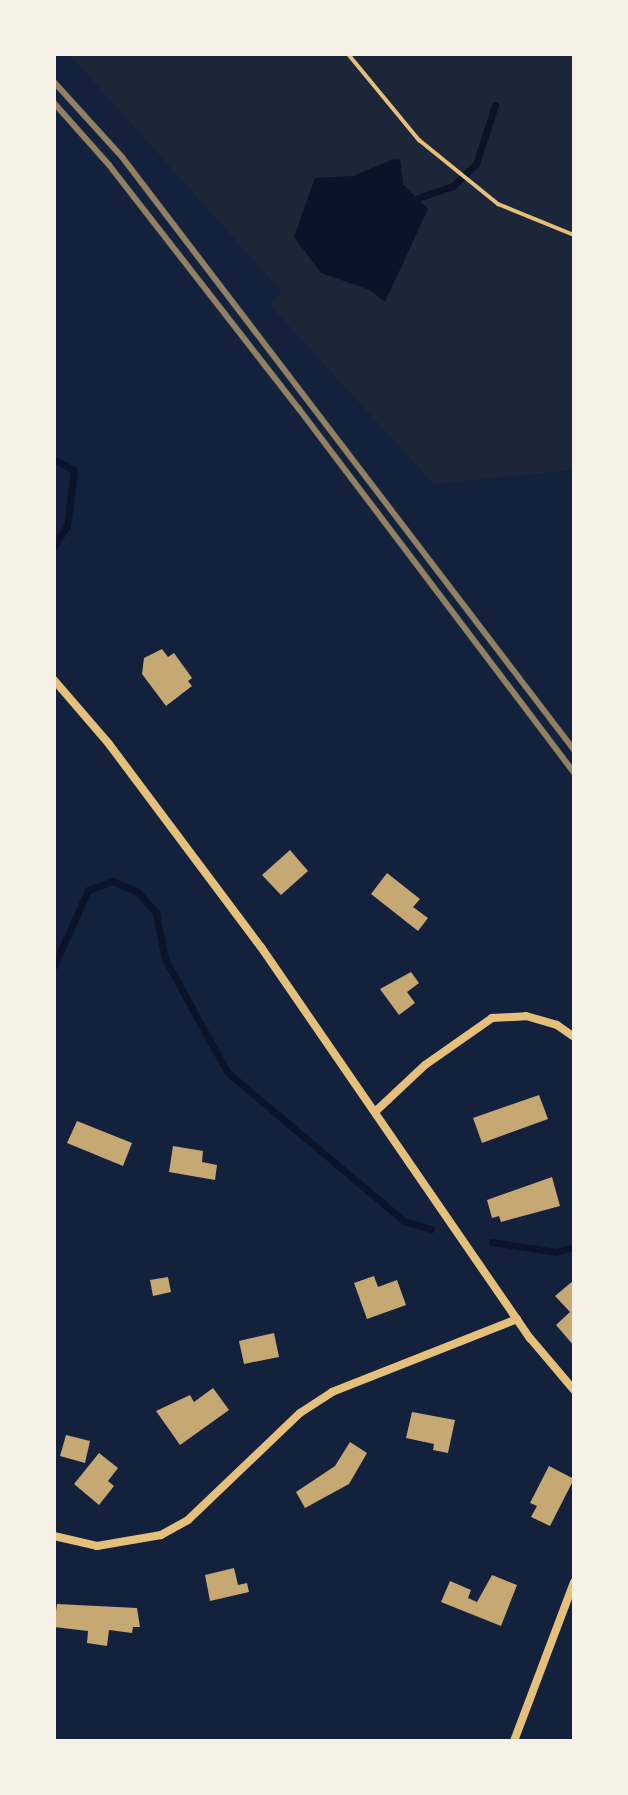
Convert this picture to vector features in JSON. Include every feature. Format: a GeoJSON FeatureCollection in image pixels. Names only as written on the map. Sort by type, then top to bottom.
{"type":"FeatureCollection","features":[{"type":"Feature","properties":{"kind":"street"},"geometry":{"type":"LineString","coordinates":[[54,680],[109,744],[261,947],[517,1319],[574,1390]]}},
{"type":"Feature","properties":{"kind":"street"},"geometry":{"type":"LineString","coordinates":[[376,1111],[425,1065],[492,1018],[526,1016],[557,1025],[574,1037]]}},
{"type":"Feature","properties":{"kind":"street"},"geometry":{"type":"LineString","coordinates":[[54,1536],[97,1546],[161,1535],[188,1520],[289,1423],[332,1392],[517,1319]]}},
{"type":"Feature","properties":{"kind":"street"},"geometry":{"type":"LineString","coordinates":[[514,1741],[574,1582]]}},
{"type":"Feature","properties":{"kind":"path"},"geometry":{"type":"LineString","coordinates":[[348,54],[419,140],[498,204],[574,235]]}},
{"type":"Feature","properties":{"kind":"shaded area"},"geometry":{"type":"Polygon","coordinates":[[[69,54],[574,54],[574,470],[434,484],[270,305],[282,292],[69,54]]]}},
{"type":"Feature","properties":{"kind":"shaded area"},"geometry":{"type":"Polygon","coordinates":[[[394,159],[400,160],[403,184],[428,209],[385,302],[370,290],[321,273],[294,237],[315,178],[353,176],[394,159]]]}},
{"type":"Feature","properties":{"kind":"building"},"geometry":{"type":"Polygon","coordinates":[[[162,649],[168,657],[174,653],[192,678],[188,681],[192,686],[166,706],[142,674],[144,658],[162,649]]]}},
{"type":"Feature","properties":{"kind":"building"},"geometry":{"type":"Polygon","coordinates":[[[290,850],[308,871],[281,895],[262,875],[290,850]]]}},
{"type":"Feature","properties":{"kind":"building"},"geometry":{"type":"Polygon","coordinates":[[[387,873],[420,899],[413,907],[428,918],[418,931],[371,894],[387,873]]]}},
{"type":"Feature","properties":{"kind":"building"},"geometry":{"type":"Polygon","coordinates":[[[411,972],[419,983],[407,992],[415,1003],[399,1015],[380,989],[411,972]]]}},
{"type":"Feature","properties":{"kind":"building"},"geometry":{"type":"Polygon","coordinates":[[[539,1095],[548,1119],[482,1143],[473,1118],[539,1095]]]}},
{"type":"Feature","properties":{"kind":"building"},"geometry":{"type":"Polygon","coordinates":[[[77,1121],[132,1143],[123,1166],[67,1143],[77,1121]]]}},
{"type":"Feature","properties":{"kind":"building"},"geometry":{"type":"Polygon","coordinates":[[[173,1146],[203,1151],[202,1162],[217,1165],[215,1180],[169,1172],[173,1146]]]}},
{"type":"Feature","properties":{"kind":"building"},"geometry":{"type":"Polygon","coordinates":[[[552,1177],[560,1206],[501,1222],[499,1216],[492,1218],[487,1200],[552,1177]]]}},
{"type":"Feature","properties":{"kind":"building"},"geometry":{"type":"Polygon","coordinates":[[[374,1276],[378,1287],[397,1280],[406,1305],[367,1319],[354,1283],[374,1276]]]}},
{"type":"Feature","properties":{"kind":"building"},"geometry":{"type":"Polygon","coordinates":[[[168,1277],[171,1292],[153,1296],[150,1280],[168,1277]]]}},
{"type":"Feature","properties":{"kind":"building"},"geometry":{"type":"Polygon","coordinates":[[[574,1280],[574,1346],[556,1325],[570,1312],[555,1296],[574,1280]]]}},
{"type":"Feature","properties":{"kind":"building"},"geometry":{"type":"Polygon","coordinates":[[[274,1333],[279,1357],[244,1364],[239,1341],[274,1333]]]}},
{"type":"Feature","properties":{"kind":"building"},"geometry":{"type":"Polygon","coordinates":[[[213,1388],[229,1410],[180,1445],[156,1411],[190,1395],[194,1402],[213,1388]]]}},
{"type":"Feature","properties":{"kind":"building"},"geometry":{"type":"Polygon","coordinates":[[[412,1412],[455,1420],[448,1453],[433,1450],[434,1444],[406,1438],[412,1412]]]}},
{"type":"Feature","properties":{"kind":"building"},"geometry":{"type":"Polygon","coordinates":[[[66,1435],[90,1441],[85,1463],[60,1456],[66,1435]]]}},
{"type":"Feature","properties":{"kind":"building"},"geometry":{"type":"Polygon","coordinates":[[[350,1442],[367,1453],[349,1484],[305,1508],[296,1492],[335,1466],[350,1442]]]}},
{"type":"Feature","properties":{"kind":"building"},"geometry":{"type":"Polygon","coordinates":[[[99,1453],[118,1468],[108,1481],[114,1486],[99,1505],[74,1484],[99,1453]]]}},
{"type":"Feature","properties":{"kind":"building"},"geometry":{"type":"Polygon","coordinates":[[[549,1466],[574,1479],[550,1526],[531,1517],[537,1506],[530,1503],[549,1466]]]}},
{"type":"Feature","properties":{"kind":"building"},"geometry":{"type":"Polygon","coordinates":[[[234,1568],[238,1585],[247,1583],[249,1592],[210,1601],[205,1575],[234,1568]]]}},
{"type":"Feature","properties":{"kind":"building"},"geometry":{"type":"Polygon","coordinates":[[[492,1575],[517,1585],[501,1626],[441,1602],[450,1581],[471,1590],[468,1598],[477,1602],[492,1575]]]}},
{"type":"Feature","properties":{"kind":"building"},"geometry":{"type":"Polygon","coordinates":[[[57,1604],[137,1608],[140,1627],[133,1627],[132,1633],[109,1630],[107,1646],[87,1643],[88,1631],[54,1627],[57,1604]]]}},
{"type":"Feature","properties":{"kind":"waterway"},"geometry":{"type":"LineString","coordinates":[[418,198],[453,186],[476,164],[495,105]]}},
{"type":"Feature","properties":{"kind":"waterway"},"geometry":{"type":"LineString","coordinates":[[54,460],[74,470],[67,526],[54,546]]}},
{"type":"Feature","properties":{"kind":"waterway"},"geometry":{"type":"LineString","coordinates":[[54,966],[88,890],[113,881],[138,892],[156,913],[165,959],[227,1072],[404,1221],[431,1229]]}},
{"type":"Feature","properties":{"kind":"waterway"},"geometry":{"type":"LineString","coordinates":[[492,1242],[556,1252],[574,1247]]}},
{"type":"Feature","properties":{"kind":"railway"},"geometry":{"type":"LineString","coordinates":[[54,82],[122,157],[574,750]]}},
{"type":"Feature","properties":{"kind":"railway"},"geometry":{"type":"LineString","coordinates":[[54,103],[109,165],[299,409],[574,773]]}}]}
